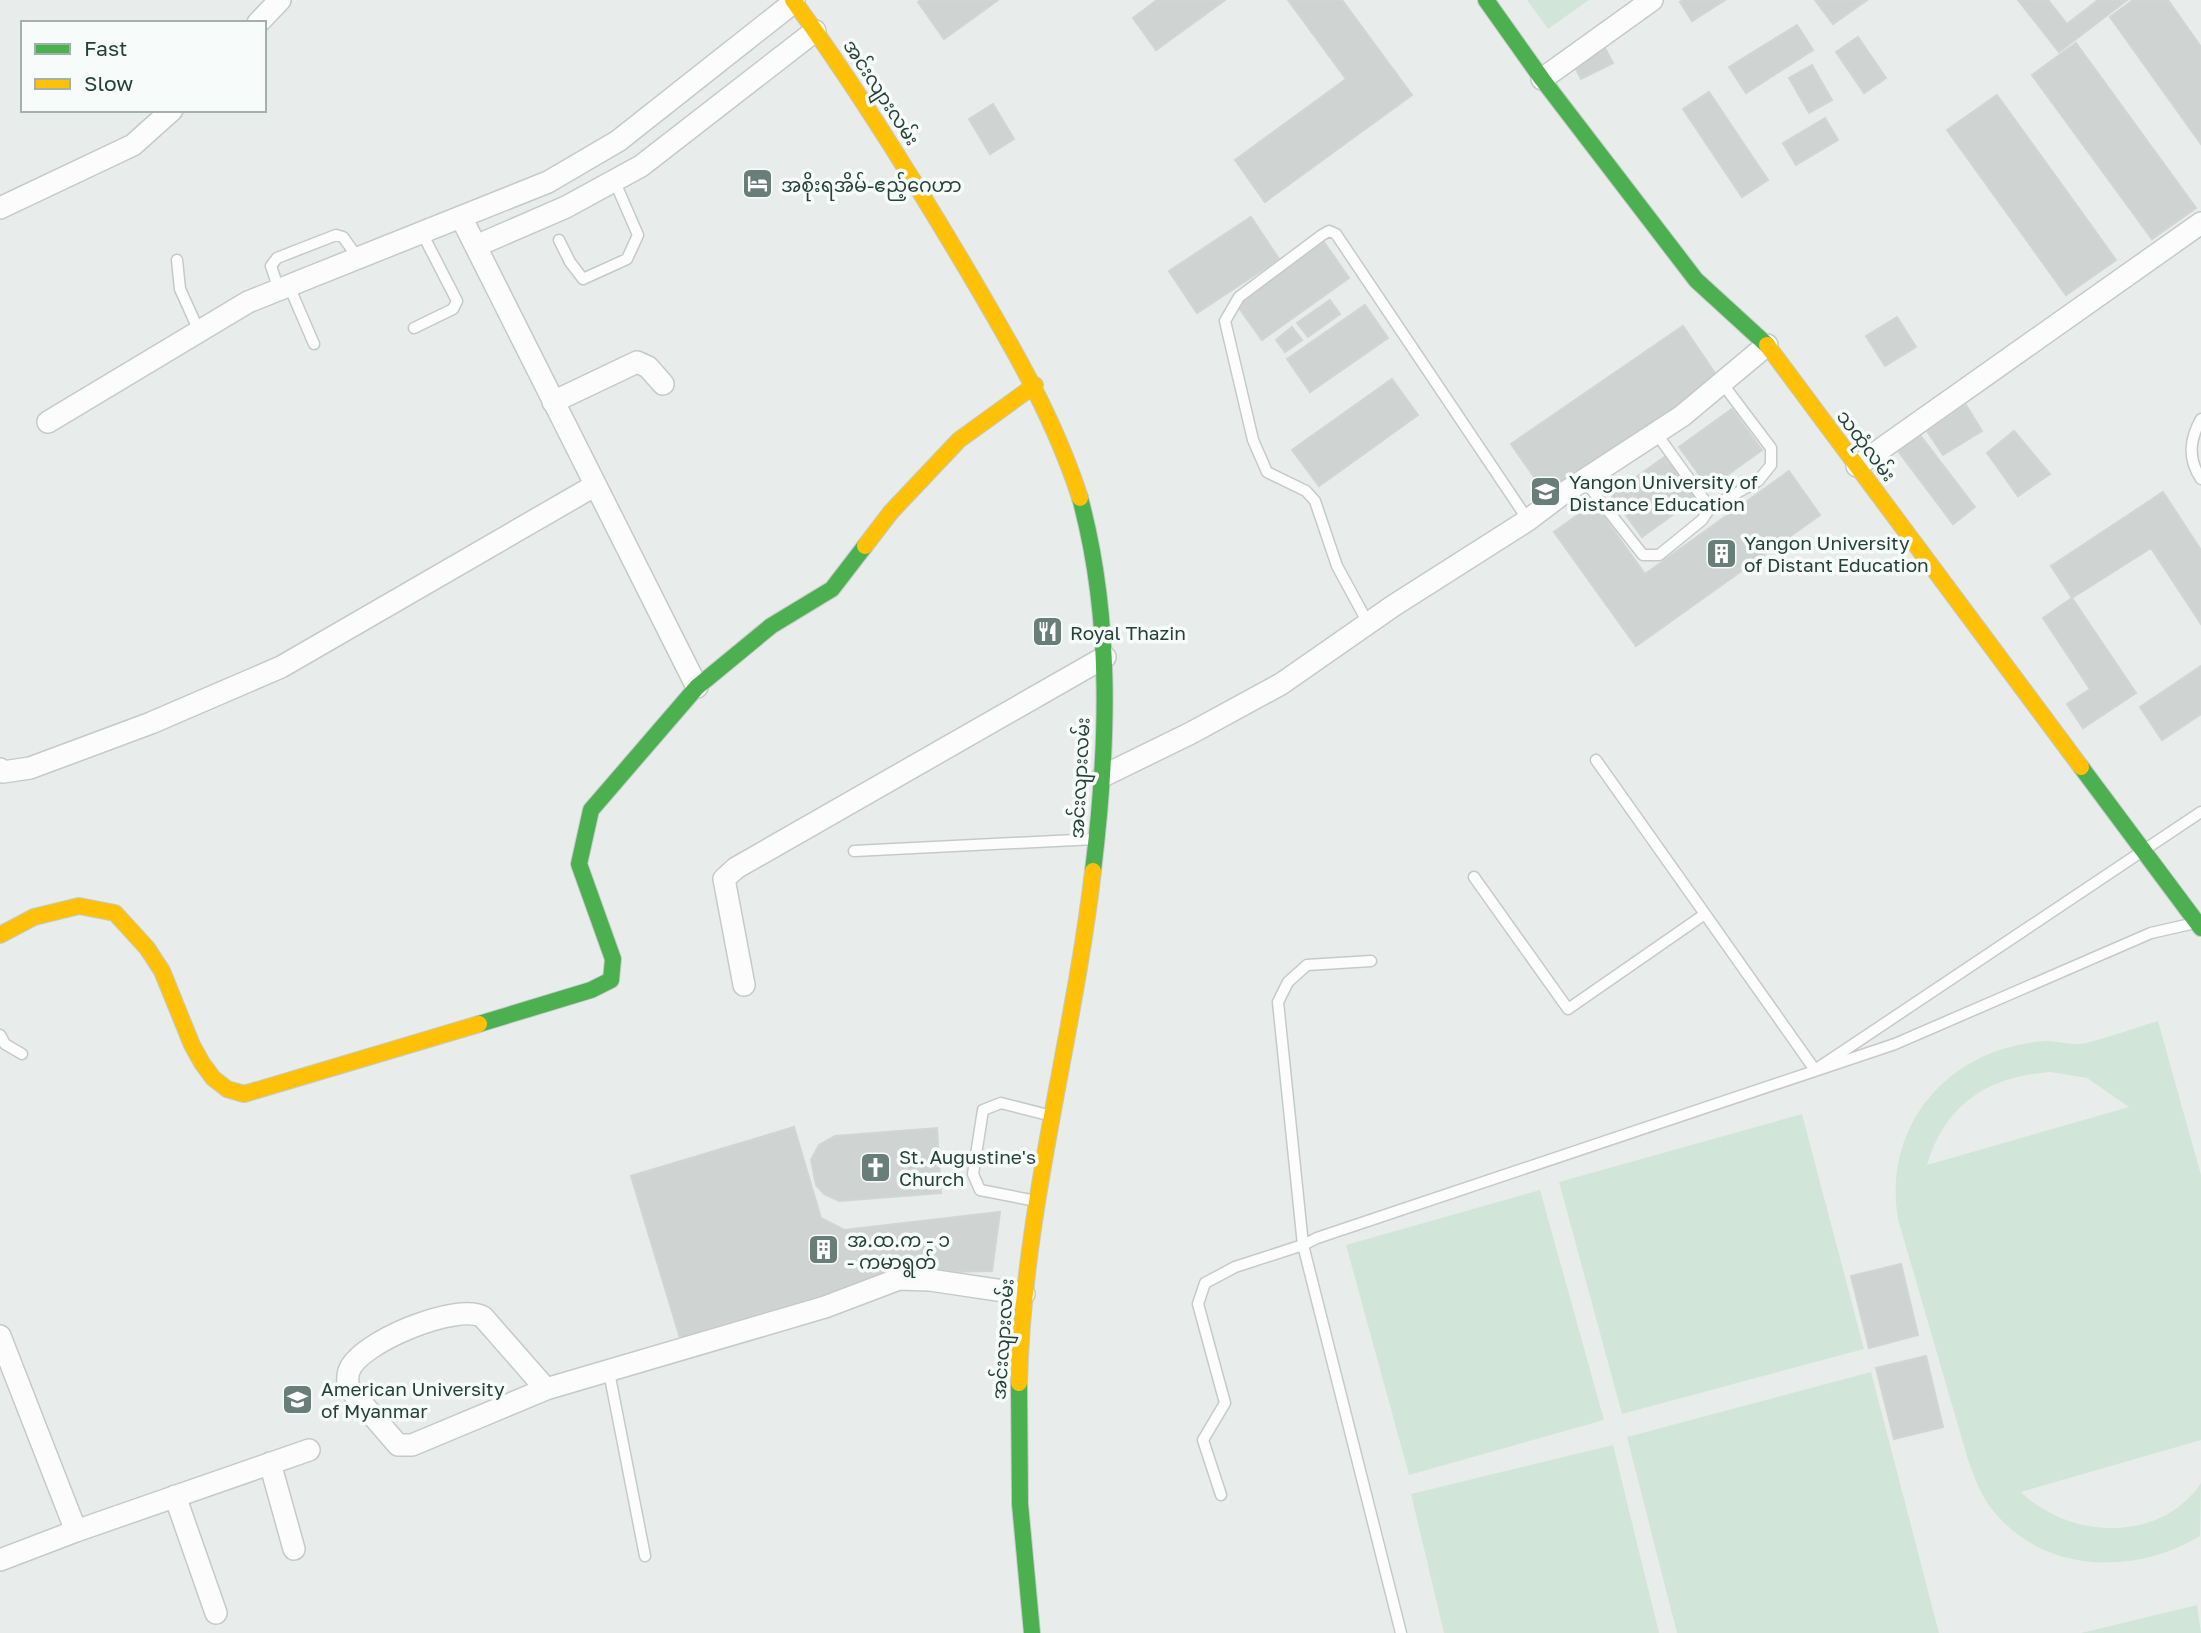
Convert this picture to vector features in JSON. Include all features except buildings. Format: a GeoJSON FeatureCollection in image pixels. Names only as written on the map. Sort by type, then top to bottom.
{"type":"FeatureCollection","features":[{"type":"Feature","properties":{"kind":"street"},"geometry":{"type":"LineString","coordinates":[[260,21],[280,0]]}},
{"type":"Feature","properties":{"kind":"street","name":"သထုံလမ်း"},"geometry":{"type":"LineString","coordinates":[[1486,0],[1542,79],[1696,280],[1766,345],[2200,924]]}},
{"type":"Feature","properties":{"kind":"street"},"geometry":{"type":"LineString","coordinates":[[1542,79],[1652,0]]}},
{"type":"Feature","properties":{"kind":"street"},"geometry":{"type":"LineString","coordinates":[[48,422],[248,302],[548,182],[618,141],[794,1]]}},
{"type":"Feature","properties":{"kind":"street","name":"အင်းလျားလမ်း"},"geometry":{"type":"LineString","coordinates":[[794,1],[850,78],[896,150],[1035,385],[1063,448],[1081,502],[1097,579],[1105,657],[1103,776],[1098,839],[1024,1294],[1017,1441],[1032,1633]]}},
{"type":"Feature","properties":{"kind":"street"},"geometry":{"type":"LineString","coordinates":[[476,246],[566,207],[641,166],[815,31]]}},
{"type":"Feature","properties":{"kind":"street"},"geometry":{"type":"LineString","coordinates":[[0,208],[134,145],[170,112]]}},
{"type":"Feature","properties":{"kind":"street"},"geometry":{"type":"LineString","coordinates":[[461,217],[696,687]]}},
{"type":"Feature","properties":{"kind":"street"},"geometry":{"type":"LineString","coordinates":[[1857,466],[2201,223]]}},
{"type":"Feature","properties":{"kind":"street"},"geometry":{"type":"LineString","coordinates":[[1103,776],[1191,733],[1281,684],[1682,416],[1766,345]]}},
{"type":"Feature","properties":{"kind":"street"},"geometry":{"type":"LineString","coordinates":[[553,402],[637,362],[648,367],[663,384]]}},
{"type":"Feature","properties":{"kind":"street"},"geometry":{"type":"LineString","coordinates":[[0,935],[34,917],[79,906],[115,913],[161,970],[209,1077],[232,1093],[244,1094],[591,990],[611,980],[613,959],[579,864],[591,810],[696,687],[771,626],[832,589],[891,512],[959,440],[1035,385]]}},
{"type":"Feature","properties":{"kind":"street"},"geometry":{"type":"LineString","coordinates":[[0,769],[3,772],[30,768],[151,723],[281,667],[594,486]]}},
{"type":"Feature","properties":{"kind":"street"},"geometry":{"type":"LineString","coordinates":[[744,985],[724,878],[736,868],[1105,657]]}},
{"type":"Feature","properties":{"kind":"street"},"geometry":{"type":"LineString","coordinates":[[546,1389],[483,1317],[467,1312],[448,1315],[377,1343],[355,1361],[348,1379],[348,1387],[398,1445],[412,1445],[546,1389],[825,1307],[899,1279],[930,1280],[1024,1294]]}},
{"type":"Feature","properties":{"kind":"street"},"geometry":{"type":"LineString","coordinates":[[0,1336],[76,1531]]}},
{"type":"Feature","properties":{"kind":"street"},"geometry":{"type":"LineString","coordinates":[[0,1560],[310,1450]]}},
{"type":"Feature","properties":{"kind":"street"},"geometry":{"type":"LineString","coordinates":[[270,1464],[294,1549]]}},
{"type":"Feature","properties":{"kind":"street"},"geometry":{"type":"LineString","coordinates":[[175,1496],[216,1614]]}},
{"type":"Feature","properties":{"kind":"lane"},"geometry":{"type":"LineString","coordinates":[[559,240],[570,262],[583,279],[627,259],[638,234],[614,180]]}},
{"type":"Feature","properties":{"kind":"lane"},"geometry":{"type":"LineString","coordinates":[[414,328],[453,310],[457,301],[422,233]]}},
{"type":"Feature","properties":{"kind":"lane"},"geometry":{"type":"LineString","coordinates":[[1368,624],[1337,566],[1315,501],[1306,491],[1267,472],[1253,440],[1225,321],[1239,297],[1322,234],[1336,234],[1528,520]]}},
{"type":"Feature","properties":{"kind":"lane"},"geometry":{"type":"LineString","coordinates":[[314,344],[271,265],[278,258],[336,235],[343,237],[358,258]]}},
{"type":"Feature","properties":{"kind":"lane"},"geometry":{"type":"LineString","coordinates":[[177,260],[180,289],[199,331]]}},
{"type":"Feature","properties":{"kind":"lane"},"geometry":{"type":"LineString","coordinates":[[1584,480],[1643,555],[1659,555],[1703,520],[1710,508],[1758,481],[1771,465],[1771,448],[1722,383]]}},
{"type":"Feature","properties":{"kind":"lane"},"geometry":{"type":"LineString","coordinates":[[2201,419],[2190,448],[2201,479]]}},
{"type":"Feature","properties":{"kind":"lane"},"geometry":{"type":"LineString","coordinates":[[1656,433],[1710,508]]}},
{"type":"Feature","properties":{"kind":"lane"},"geometry":{"type":"LineString","coordinates":[[1596,760],[1815,1070]]}},
{"type":"Feature","properties":{"kind":"lane"},"geometry":{"type":"LineString","coordinates":[[1815,1070],[2201,812]]}},
{"type":"Feature","properties":{"kind":"lane"},"geometry":{"type":"LineString","coordinates":[[854,851],[1098,839]]}},
{"type":"Feature","properties":{"kind":"lane"},"geometry":{"type":"LineString","coordinates":[[1474,877],[1569,1009],[1705,914]]}},
{"type":"Feature","properties":{"kind":"lane"},"geometry":{"type":"LineString","coordinates":[[1221,1495],[1203,1440],[1225,1402],[1198,1304],[1205,1283],[1235,1267],[1317,1238],[1895,1044],[2151,933],[2200,924]]}},
{"type":"Feature","properties":{"kind":"lane"},"geometry":{"type":"LineString","coordinates":[[1371,961],[1307,965],[1288,982],[1278,1002],[1303,1245],[1401,1633]]}},
{"type":"Feature","properties":{"kind":"lane"},"geometry":{"type":"LineString","coordinates":[[0,1035],[5,1044],[22,1054]]}},
{"type":"Feature","properties":{"kind":"lane"},"geometry":{"type":"LineString","coordinates":[[1038,1201],[980,1191],[973,1174],[983,1110],[1001,1103],[1052,1116]]}},
{"type":"Feature","properties":{"kind":"lane"},"geometry":{"type":"LineString","coordinates":[[609,1372],[645,1556]]}},
{"type":"Feature","properties":{"kind":"green space"},"geometry":{"type":"Polygon","coordinates":[[[1527,0],[1589,0],[1548,29],[1527,0]]]}},
{"type":"Feature","properties":{"kind":"green space"},"geometry":{"type":"Polygon","coordinates":[[[2158,1021],[2201,1175],[2201,1440],[2021,1492],[2041,1508],[2064,1519],[2088,1526],[2114,1528],[2139,1525],[2162,1517],[2183,1503],[2201,1483],[2200,1536],[2147,1558],[2090,1562],[2062,1556],[2036,1546],[2012,1530],[1991,1508],[1980,1491],[1968,1460],[1898,1219],[1896,1188],[1899,1159],[1908,1132],[1922,1108],[1940,1086],[1962,1068],[1988,1054],[2037,1042],[2082,1044],[2158,1021]],[[2050,1072],[2007,1080],[1989,1087],[1972,1097],[1946,1125],[1935,1143],[1927,1165],[2129,1107],[2087,1078],[2050,1072]]]}},
{"type":"Feature","properties":{"kind":"green space"},"geometry":{"type":"Polygon","coordinates":[[[1802,1114],[1864,1349],[1622,1414],[1559,1182],[1802,1114]]]}},
{"type":"Feature","properties":{"kind":"green space"},"geometry":{"type":"Polygon","coordinates":[[[1540,1190],[1604,1420],[1409,1475],[1346,1245],[1540,1190]]]}},
{"type":"Feature","properties":{"kind":"green space"},"geometry":{"type":"Polygon","coordinates":[[[1871,1372],[1939,1633],[1677,1633],[1627,1437],[1871,1372]]]}},
{"type":"Feature","properties":{"kind":"green space"},"geometry":{"type":"Polygon","coordinates":[[[1613,1445],[1659,1633],[1444,1633],[1411,1494],[1613,1445]]]}},
{"type":"Feature","properties":{"kind":"green space"},"geometry":{"type":"Polygon","coordinates":[[[2197,1605],[2201,1633],[2081,1633],[2197,1605]]]}},
{"type":"Feature","properties":{"kind":"traffic: fast"},"geometry":{"type":"LineString","coordinates":[[1486,0],[1542,79],[1696,280],[1767,345]]}},
{"type":"Feature","properties":{"kind":"traffic: fast"},"geometry":{"type":"LineString","coordinates":[[1080,498],[1091,544],[1103,637],[1102,778],[1093,871]]}},
{"type":"Feature","properties":{"kind":"traffic: fast"},"geometry":{"type":"LineString","coordinates":[[479,1024],[591,990],[611,980],[613,959],[579,864],[591,810],[697,687],[771,626],[832,589],[865,546]]}},
{"type":"Feature","properties":{"kind":"traffic: fast"},"geometry":{"type":"LineString","coordinates":[[2081,767],[2201,928]]}},
{"type":"Feature","properties":{"kind":"traffic: fast"},"geometry":{"type":"LineString","coordinates":[[1019,1383],[1020,1504],[1032,1633]]}},
{"type":"Feature","properties":{"kind":"traffic: slow"},"geometry":{"type":"LineString","coordinates":[[793,0],[884,135],[1001,328],[1045,410],[1080,498]]}},
{"type":"Feature","properties":{"kind":"traffic: slow"},"geometry":{"type":"LineString","coordinates":[[1767,345],[2081,767]]}},
{"type":"Feature","properties":{"kind":"traffic: slow"},"geometry":{"type":"LineString","coordinates":[[865,546],[891,512],[959,440],[1035,385]]}},
{"type":"Feature","properties":{"kind":"traffic: slow"},"geometry":{"type":"LineString","coordinates":[[1019,1383],[1029,1254],[1074,999],[1093,871]]}},
{"type":"Feature","properties":{"kind":"traffic: slow"},"geometry":{"type":"LineString","coordinates":[[0,935],[34,917],[79,906],[115,913],[147,948],[162,971],[202,1063],[213,1078],[227,1089],[244,1094],[479,1024]]}},
{"type":"Feature","properties":{"kind":"place","name":"အစိုးရအိမ်-ဧည့်ဂေဟာ"},"geometry":{"type":"Point","coordinates":[758,184]}},
{"type":"Feature","properties":{"kind":"place","name":"Yangon University of Distance Education"},"geometry":{"type":"Point","coordinates":[1546,492]}},
{"type":"Feature","properties":{"kind":"place","name":"Yangon University of Distant Education"},"geometry":{"type":"Point","coordinates":[1721,553]}},
{"type":"Feature","properties":{"kind":"place","name":"Royal Thazin"},"geometry":{"type":"Point","coordinates":[1047,632]}},
{"type":"Feature","properties":{"kind":"place","name":"St. Augustine's Church"},"geometry":{"type":"Point","coordinates":[876,1167]}},
{"type":"Feature","properties":{"kind":"place","name":"အ.ထ.က - ၁ - ကမာရွတ်"},"geometry":{"type":"Point","coordinates":[824,1250]}},
{"type":"Feature","properties":{"kind":"place","name":"American University of Myanmar"},"geometry":{"type":"Point","coordinates":[298,1399]}}]}
